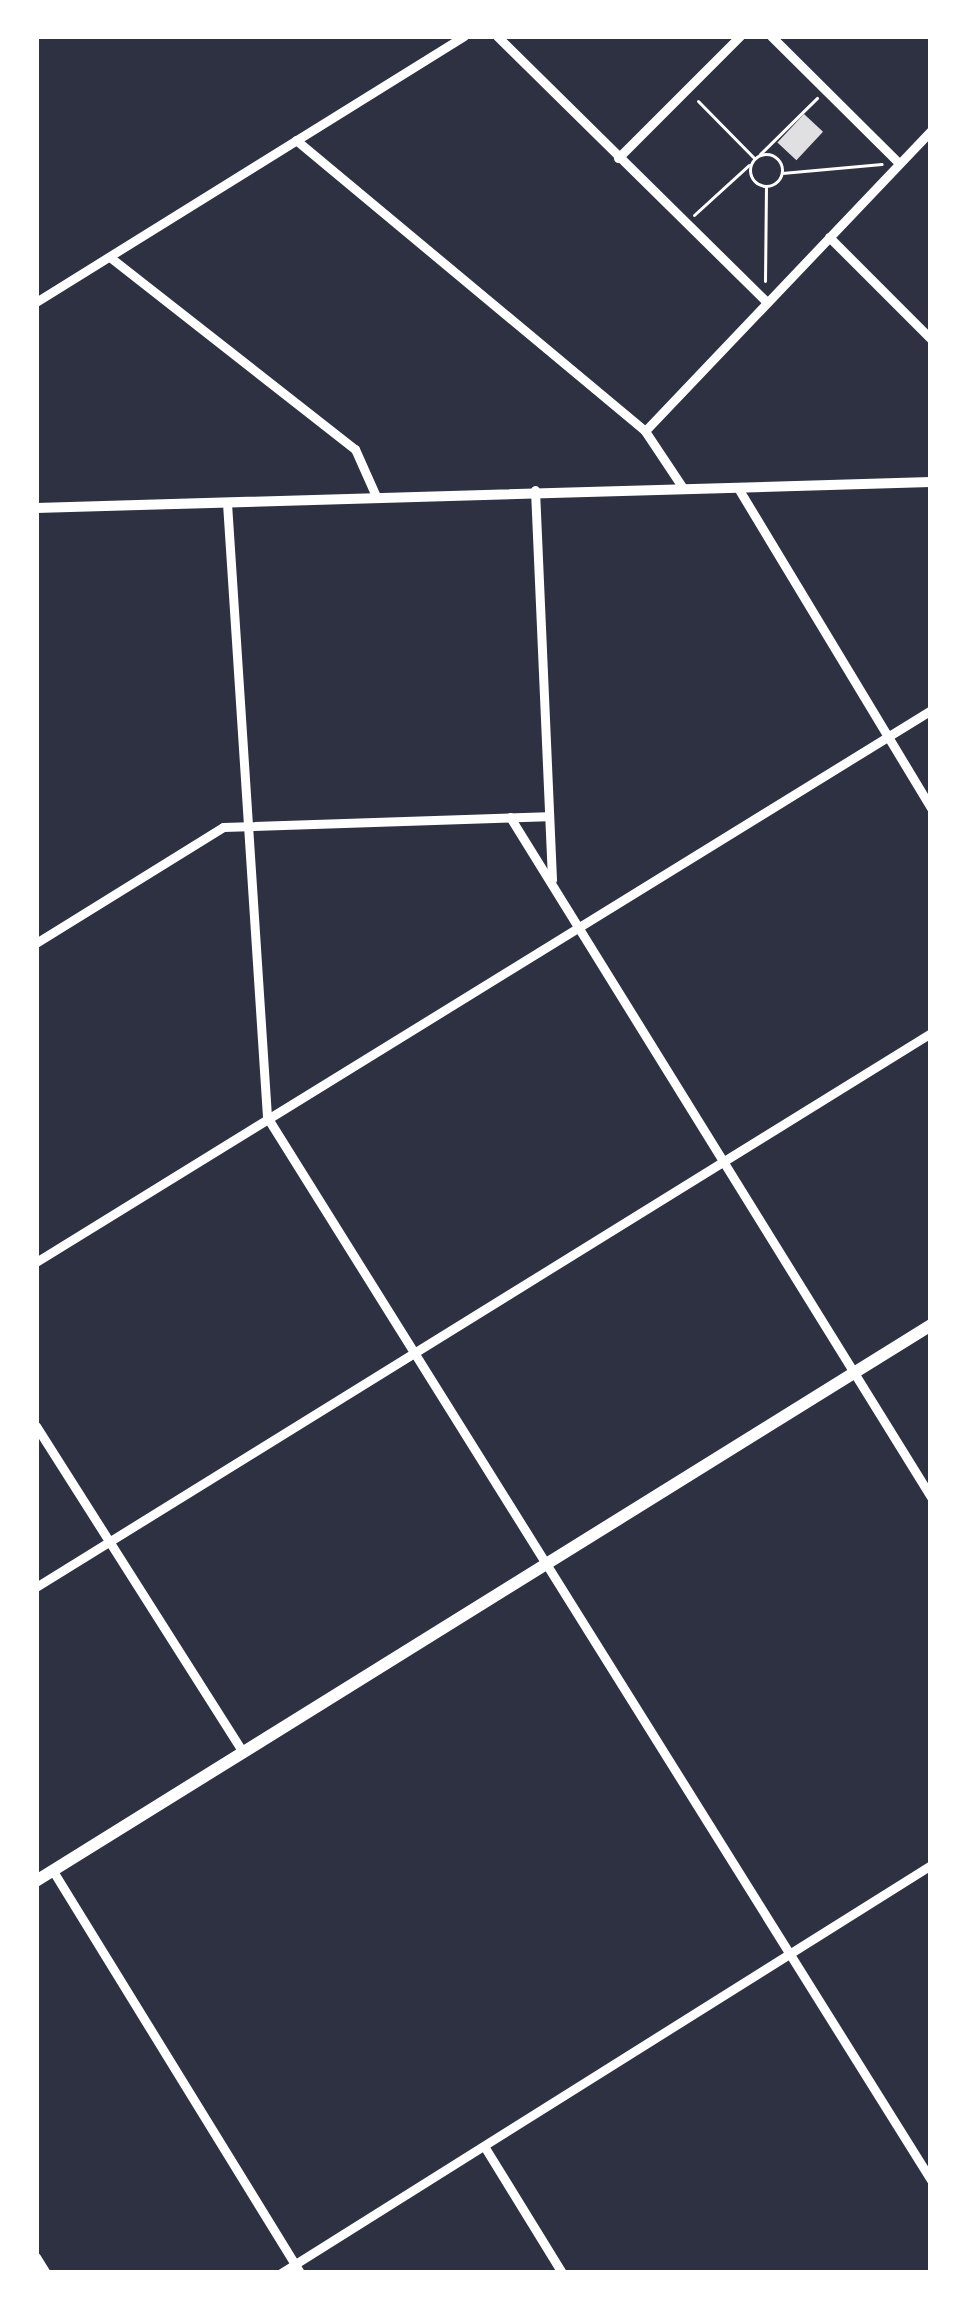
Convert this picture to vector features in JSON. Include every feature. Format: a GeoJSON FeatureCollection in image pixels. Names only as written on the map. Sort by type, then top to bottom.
{"type":"FeatureCollection","features":[{"type":"Feature","properties":{"kind":"main road"},"geometry":{"type":"LineString","coordinates":[[36,1881],[931,1325]]}},
{"type":"Feature","properties":{"kind":"street"},"geometry":{"type":"LineString","coordinates":[[36,302],[464,36]]}},
{"type":"Feature","properties":{"kind":"street"},"geometry":{"type":"LineString","coordinates":[[496,36],[765,300]]}},
{"type":"Feature","properties":{"kind":"street"},"geometry":{"type":"LineString","coordinates":[[618,158],[740,36]]}},
{"type":"Feature","properties":{"kind":"street"},"geometry":{"type":"LineString","coordinates":[[771,36],[899,163]]}},
{"type":"Feature","properties":{"kind":"street"},"geometry":{"type":"LineString","coordinates":[[646,431],[765,300],[931,131]]}},
{"type":"Feature","properties":{"kind":"street"},"geometry":{"type":"LineString","coordinates":[[296,140],[646,431],[683,488]]}},
{"type":"Feature","properties":{"kind":"street"},"geometry":{"type":"LineString","coordinates":[[829,237],[931,339]]}},
{"type":"Feature","properties":{"kind":"street"},"geometry":{"type":"LineString","coordinates":[[111,258],[355,448],[375,494]]}},
{"type":"Feature","properties":{"kind":"street"},"geometry":{"type":"LineString","coordinates":[[36,508],[375,494],[931,482]]}},
{"type":"Feature","properties":{"kind":"street"},"geometry":{"type":"LineString","coordinates":[[738,488],[931,808]]}},
{"type":"Feature","properties":{"kind":"street"},"geometry":{"type":"LineString","coordinates":[[535,490],[552,886]]}},
{"type":"Feature","properties":{"kind":"street"},"geometry":{"type":"LineString","coordinates":[[226,503],[241,825],[267,1118],[931,2180]]}},
{"type":"Feature","properties":{"kind":"street"},"geometry":{"type":"LineString","coordinates":[[36,1262],[931,710]]}},
{"type":"Feature","properties":{"kind":"street"},"geometry":{"type":"LineString","coordinates":[[36,943],[241,825],[548,816]]}},
{"type":"Feature","properties":{"kind":"street"},"geometry":{"type":"LineString","coordinates":[[510,817],[931,1497]]}},
{"type":"Feature","properties":{"kind":"street"},"geometry":{"type":"LineString","coordinates":[[36,1587],[931,1033]]}},
{"type":"Feature","properties":{"kind":"street"},"geometry":{"type":"LineString","coordinates":[[36,1426],[242,1751]]}},
{"type":"Feature","properties":{"kind":"street"},"geometry":{"type":"LineString","coordinates":[[280,2273],[298,2269],[484,2146],[931,1865]]}},
{"type":"Feature","properties":{"kind":"street"},"geometry":{"type":"LineString","coordinates":[[53,1871],[298,2269]]}},
{"type":"Feature","properties":{"kind":"street"},"geometry":{"type":"LineString","coordinates":[[484,2146],[562,2273]]}},
{"type":"Feature","properties":{"kind":"street"},"geometry":{"type":"LineString","coordinates":[[36,2258],[46,2273]]}},
{"type":"Feature","properties":{"kind":"path"},"geometry":{"type":"LineString","coordinates":[[687,90],[755,159],[766,186],[765,300]]}},
{"type":"Feature","properties":{"kind":"path"},"geometry":{"type":"LineString","coordinates":[[686,223],[825,90]]}},
{"type":"Feature","properties":{"kind":"path"},"geometry":{"type":"LineString","coordinates":[[755,159],[777,158],[782,172]]}},
{"type":"Feature","properties":{"kind":"path"},"geometry":{"type":"LineString","coordinates":[[766,186],[782,172],[899,163]]}},
{"type":"Feature","properties":{"kind":"building"},"geometry":{"type":"Polygon","coordinates":[[[804,114],[823,132],[796,160],[777,143],[804,114]]]}}]}
